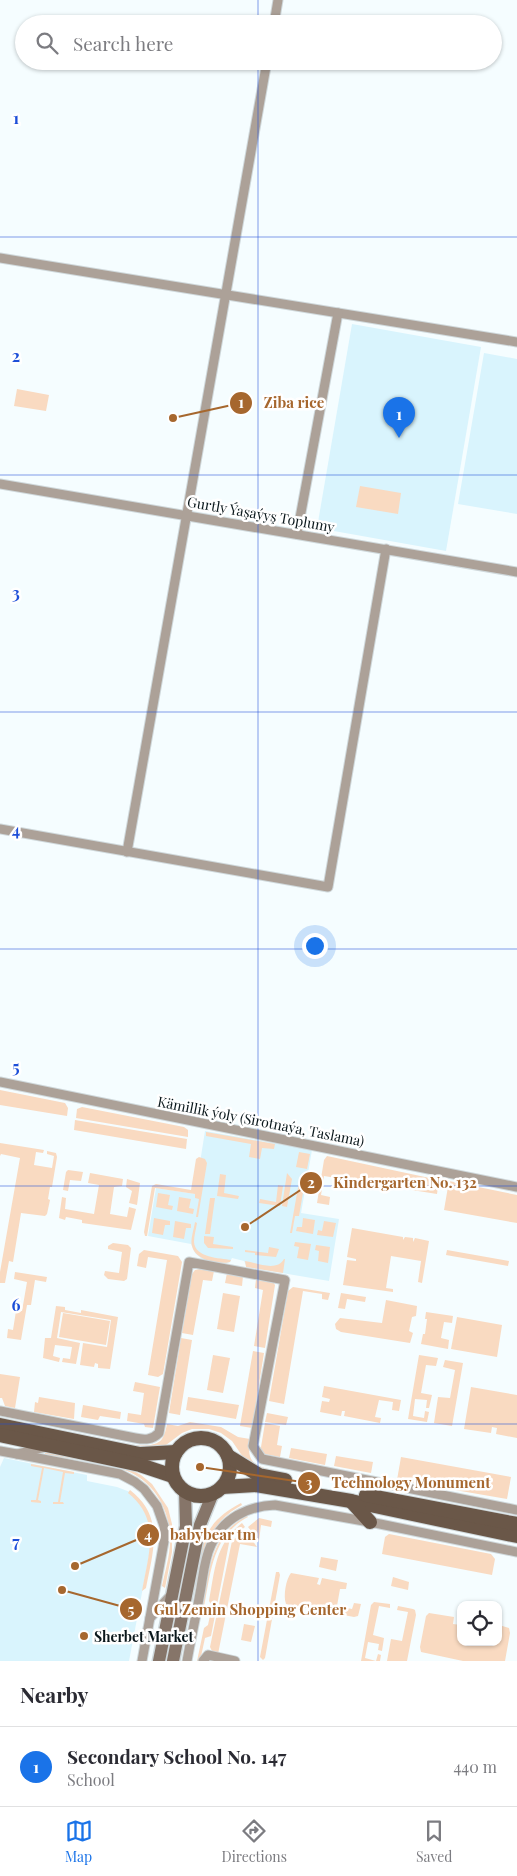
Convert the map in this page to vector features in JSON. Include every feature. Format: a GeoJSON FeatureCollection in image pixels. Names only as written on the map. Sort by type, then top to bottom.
{"type":"FeatureCollection","features":[{"type":"Feature","properties":{"kind":"main road"},"geometry":{"type":"LineString","coordinates":[[0,1425],[140,1454],[176,1452]]}},
{"type":"Feature","properties":{"kind":"main road"},"geometry":{"type":"LineString","coordinates":[[0,1435],[140,1465],[173,1476]]}},
{"type":"Feature","properties":{"kind":"main road"},"geometry":{"type":"LineString","coordinates":[[173,1661],[200,1525],[217,1490],[230,1472],[228,1456],[215,1441],[206,1438],[196,1438],[186,1441],[176,1452],[172,1466],[173,1476],[185,1491],[194,1495],[204,1496],[217,1490],[256,1484],[351,1501],[517,1536]]}},
{"type":"Feature","properties":{"kind":"main road"},"geometry":{"type":"LineString","coordinates":[[228,1456],[259,1475],[517,1524]]}},
{"type":"Feature","properties":{"kind":"main road"},"geometry":{"type":"LineString","coordinates":[[158,1661],[186,1526],[185,1491]]}},
{"type":"Feature","properties":{"kind":"main road"},"geometry":{"type":"LineString","coordinates":[[351,1501],[370,1522]]}},
{"type":"Feature","properties":{"kind":"street"},"geometry":{"type":"LineString","coordinates":[[276,15],[278,0]]}},
{"type":"Feature","properties":{"kind":"street"},"geometry":{"type":"LineString","coordinates":[[128,852],[266,70]]}},
{"type":"Feature","properties":{"kind":"street"},"geometry":{"type":"LineString","coordinates":[[0,258],[517,342]]}},
{"type":"Feature","properties":{"kind":"street"},"geometry":{"type":"LineString","coordinates":[[297,534],[338,313]]}},
{"type":"Feature","properties":{"kind":"street","name":"Gurtly Ýaşaýyş Toplumy"},"geometry":{"type":"LineString","coordinates":[[0,484],[517,572]]}},
{"type":"Feature","properties":{"kind":"street"},"geometry":{"type":"LineString","coordinates":[[0,829],[328,888],[386,549]]}},
{"type":"Feature","properties":{"kind":"street","name":"Kämillik ýoly (Sirotnaýa, Taslama)"},"geometry":{"type":"LineString","coordinates":[[0,1082],[320,1146],[444,1174],[517,1187]]}},
{"type":"Feature","properties":{"kind":"street"},"geometry":{"type":"LineString","coordinates":[[0,1411],[145,1440],[156,1436],[159,1433],[189,1262],[275,1278],[285,1280],[253,1446],[262,1459],[517,1510]]}},
{"type":"Feature","properties":{"kind":"street"},"geometry":{"type":"LineString","coordinates":[[17,1454],[52,1446]]}},
{"type":"Feature","properties":{"kind":"street"},"geometry":{"type":"LineString","coordinates":[[0,1450],[120,1474],[144,1489],[152,1499],[161,1516],[165,1536],[142,1661]]}},
{"type":"Feature","properties":{"kind":"street"},"geometry":{"type":"LineString","coordinates":[[187,1661],[211,1545],[223,1527],[237,1514],[261,1506],[275,1505],[370,1522],[517,1552]]}},
{"type":"Feature","properties":{"kind":"street"},"geometry":{"type":"LineString","coordinates":[[150,1618],[172,1594]]}},
{"type":"Feature","properties":{"kind":"street"},"geometry":{"type":"LineString","coordinates":[[186,1596],[194,1625]]}},
{"type":"Feature","properties":{"kind":"street"},"geometry":{"type":"LineString","coordinates":[[203,1661],[208,1656],[235,1661]]}},
{"type":"Feature","properties":{"kind":"shaded area"},"geometry":{"type":"Polygon","coordinates":[[[352,324],[481,347],[446,551],[317,528],[352,324]]]}},
{"type":"Feature","properties":{"kind":"shaded area"},"geometry":{"type":"Polygon","coordinates":[[[484,353],[517,359],[517,514],[458,504],[484,353]]]}},
{"type":"Feature","properties":{"kind":"shaded area"},"geometry":{"type":"Polygon","coordinates":[[[17,389],[49,395],[46,411],[14,406],[17,389]]]}},
{"type":"Feature","properties":{"kind":"shaded area"},"geometry":{"type":"Polygon","coordinates":[[[360,486],[401,493],[398,514],[356,507],[360,486]]]}},
{"type":"Feature","properties":{"kind":"shaded area"},"geometry":{"type":"Polygon","coordinates":[[[0,1090],[65,1103],[68,1108],[67,1116],[0,1105],[0,1090]]]}},
{"type":"Feature","properties":{"kind":"shaded area"},"geometry":{"type":"Polygon","coordinates":[[[82,1107],[184,1127],[188,1130],[188,1137],[76,1118],[77,1109],[82,1107]]]}},
{"type":"Feature","properties":{"kind":"shaded area"},"geometry":{"type":"Polygon","coordinates":[[[75,1120],[187,1139],[186,1149],[74,1130],[75,1120]]]}},
{"type":"Feature","properties":{"kind":"shaded area"},"geometry":{"type":"Polygon","coordinates":[[[205,1131],[312,1150],[301,1213],[339,1219],[329,1281],[247,1267],[244,1261],[232,1258],[227,1263],[203,1260],[195,1253],[191,1244],[148,1236],[156,1188],[195,1194],[205,1131]]]}},
{"type":"Feature","properties":{"kind":"shaded area"},"geometry":{"type":"Polygon","coordinates":[[[206,1132],[275,1144],[274,1149],[262,1148],[260,1159],[249,1157],[251,1144],[206,1136],[206,1132]]]}},
{"type":"Feature","properties":{"kind":"shaded area"},"geometry":{"type":"Polygon","coordinates":[[[0,1143],[44,1150],[43,1153],[36,1152],[34,1165],[52,1168],[54,1156],[47,1154],[47,1151],[56,1153],[57,1157],[52,1187],[50,1187],[47,1214],[45,1216],[21,1213],[13,1262],[9,1261],[5,1283],[0,1283],[0,1272],[20,1158],[1,1154],[0,1156],[0,1143]]]}},
{"type":"Feature","properties":{"kind":"shaded area"},"geometry":{"type":"Polygon","coordinates":[[[299,1152],[310,1154],[307,1169],[296,1167],[299,1152]]]}},
{"type":"Feature","properties":{"kind":"shaded area"},"geometry":{"type":"Polygon","coordinates":[[[327,1156],[439,1180],[437,1194],[324,1176],[321,1195],[330,1197],[329,1205],[317,1203],[324,1160],[327,1156]]]}},
{"type":"Feature","properties":{"kind":"shaded area"},"geometry":{"type":"Polygon","coordinates":[[[199,1157],[205,1159],[207,1163],[198,1217],[196,1217],[199,1199],[195,1198],[195,1194],[155,1188],[147,1236],[145,1236],[144,1232],[152,1186],[156,1184],[191,1190],[196,1159],[199,1157]]]}},
{"type":"Feature","properties":{"kind":"shaded area"},"geometry":{"type":"Polygon","coordinates":[[[68,1170],[83,1172],[81,1181],[70,1180],[68,1191],[63,1190],[68,1170]]]}},
{"type":"Feature","properties":{"kind":"shaded area"},"geometry":{"type":"Polygon","coordinates":[[[90,1173],[123,1179],[122,1186],[114,1187],[110,1214],[127,1217],[129,1207],[136,1209],[131,1230],[82,1223],[82,1220],[66,1217],[65,1220],[59,1218],[62,1197],[66,1198],[65,1209],[94,1214],[99,1185],[88,1183],[90,1173]]]}},
{"type":"Feature","properties":{"kind":"shaded area"},"geometry":{"type":"Polygon","coordinates":[[[287,1173],[292,1179],[287,1207],[282,1206],[287,1173]]]}},
{"type":"Feature","properties":{"kind":"shaded area"},"geometry":{"type":"Polygon","coordinates":[[[220,1174],[226,1175],[224,1193],[239,1196],[238,1199],[217,1196],[220,1174]]]}},
{"type":"Feature","properties":{"kind":"shaded area"},"geometry":{"type":"Polygon","coordinates":[[[306,1175],[299,1216],[295,1216],[292,1233],[290,1233],[299,1182],[302,1176],[306,1175]]]}},
{"type":"Feature","properties":{"kind":"shaded area"},"geometry":{"type":"Polygon","coordinates":[[[127,1179],[140,1183],[137,1205],[129,1203],[132,1191],[126,1187],[127,1179]]]}},
{"type":"Feature","properties":{"kind":"shaded area"},"geometry":{"type":"Polygon","coordinates":[[[449,1181],[517,1195],[517,1223],[444,1210],[449,1181]]]}},
{"type":"Feature","properties":{"kind":"shaded area"},"geometry":{"type":"Polygon","coordinates":[[[278,1185],[283,1186],[280,1206],[259,1203],[260,1199],[276,1202],[278,1185]]]}},
{"type":"Feature","properties":{"kind":"shaded area"},"geometry":{"type":"Polygon","coordinates":[[[158,1193],[170,1195],[168,1205],[173,1206],[172,1210],[156,1207],[158,1193]]]}},
{"type":"Feature","properties":{"kind":"shaded area"},"geometry":{"type":"Polygon","coordinates":[[[179,1197],[191,1199],[189,1208],[194,1209],[193,1214],[177,1211],[179,1197]]]}},
{"type":"Feature","properties":{"kind":"shaded area"},"geometry":{"type":"Polygon","coordinates":[[[210,1198],[215,1198],[210,1234],[205,1234],[210,1198]]]}},
{"type":"Feature","properties":{"kind":"shaded area"},"geometry":{"type":"Polygon","coordinates":[[[154,1218],[170,1221],[170,1225],[165,1225],[163,1235],[152,1233],[154,1218]]]}},
{"type":"Feature","properties":{"kind":"shaded area"},"geometry":{"type":"Polygon","coordinates":[[[303,1218],[315,1220],[313,1234],[296,1231],[297,1227],[302,1227],[303,1218]]]}},
{"type":"Feature","properties":{"kind":"shaded area"},"geometry":{"type":"Polygon","coordinates":[[[175,1221],[191,1224],[191,1228],[186,1228],[184,1239],[173,1237],[175,1221]]]}},
{"type":"Feature","properties":{"kind":"shaded area"},"geometry":{"type":"Polygon","coordinates":[[[324,1221],[336,1223],[333,1237],[317,1235],[318,1230],[322,1231],[324,1221]]]}},
{"type":"Feature","properties":{"kind":"shaded area"},"geometry":{"type":"Polygon","coordinates":[[[195,1222],[197,1223],[195,1247],[203,1254],[231,1260],[230,1262],[213,1262],[202,1258],[194,1251],[191,1241],[195,1222]]]}},
{"type":"Feature","properties":{"kind":"shaded area"},"geometry":{"type":"Polygon","coordinates":[[[352,1228],[403,1237],[403,1240],[405,1237],[413,1238],[413,1242],[415,1238],[429,1241],[422,1283],[418,1282],[421,1261],[391,1256],[386,1288],[393,1289],[393,1292],[343,1285],[347,1260],[356,1261],[356,1259],[347,1257],[352,1228]]]}},
{"type":"Feature","properties":{"kind":"shaded area"},"geometry":{"type":"Polygon","coordinates":[[[204,1236],[214,1237],[213,1244],[233,1247],[233,1249],[208,1248],[204,1243],[204,1236]]]}},
{"type":"Feature","properties":{"kind":"shaded area"},"geometry":{"type":"Polygon","coordinates":[[[295,1242],[311,1244],[308,1260],[297,1258],[299,1247],[294,1246],[295,1242]]]}},
{"type":"Feature","properties":{"kind":"shaded area"},"geometry":{"type":"Polygon","coordinates":[[[113,1243],[128,1245],[131,1248],[127,1279],[124,1281],[108,1279],[104,1275],[105,1271],[119,1273],[122,1252],[108,1249],[108,1246],[113,1243]]]}},
{"type":"Feature","properties":{"kind":"shaded area"},"geometry":{"type":"Polygon","coordinates":[[[316,1245],[330,1247],[328,1263],[318,1261],[319,1251],[315,1250],[316,1245]]]}},
{"type":"Feature","properties":{"kind":"shaded area"},"geometry":{"type":"Polygon","coordinates":[[[269,1247],[279,1249],[276,1257],[245,1252],[245,1250],[268,1253],[269,1247]]]}},
{"type":"Feature","properties":{"kind":"shaded area"},"geometry":{"type":"Polygon","coordinates":[[[144,1250],[178,1256],[182,1262],[163,1374],[158,1377],[148,1375],[167,1260],[148,1257],[146,1268],[137,1266],[139,1254],[144,1250]]]}},
{"type":"Feature","properties":{"kind":"shaded area"},"geometry":{"type":"Polygon","coordinates":[[[447,1250],[509,1261],[508,1266],[446,1255],[447,1250]]]}},
{"type":"Feature","properties":{"kind":"shaded area"},"geometry":{"type":"Polygon","coordinates":[[[284,1259],[283,1273],[246,1267],[245,1261],[272,1266],[281,1263],[284,1259]]]}},
{"type":"Feature","properties":{"kind":"shaded area"},"geometry":{"type":"Polygon","coordinates":[[[195,1270],[214,1271],[212,1281],[203,1280],[193,1335],[182,1333],[192,1274],[195,1270]]]}},
{"type":"Feature","properties":{"kind":"shaded area"},"geometry":{"type":"Polygon","coordinates":[[[15,1272],[47,1277],[46,1282],[35,1280],[31,1305],[27,1305],[21,1340],[7,1338],[8,1329],[13,1330],[16,1311],[22,1311],[27,1282],[14,1279],[15,1272]]]}},
{"type":"Feature","properties":{"kind":"shaded area"},"geometry":{"type":"Polygon","coordinates":[[[227,1273],[243,1276],[242,1286],[225,1283],[227,1273]]]}},
{"type":"Feature","properties":{"kind":"shaded area"},"geometry":{"type":"Polygon","coordinates":[[[256,1279],[273,1282],[275,1285],[265,1348],[254,1346],[263,1290],[255,1288],[256,1279]]]}},
{"type":"Feature","properties":{"kind":"shaded area"},"geometry":{"type":"Polygon","coordinates":[[[293,1287],[330,1293],[328,1300],[322,1299],[322,1294],[303,1291],[284,1404],[269,1401],[288,1291],[293,1287]]]}},
{"type":"Feature","properties":{"kind":"shaded area"},"geometry":{"type":"Polygon","coordinates":[[[223,1293],[240,1296],[234,1332],[217,1329],[223,1293]]]}},
{"type":"Feature","properties":{"kind":"shaded area"},"geometry":{"type":"Polygon","coordinates":[[[341,1293],[366,1297],[365,1302],[347,1299],[345,1309],[338,1308],[341,1293]]]}},
{"type":"Feature","properties":{"kind":"shaded area"},"geometry":{"type":"Polygon","coordinates":[[[386,1300],[417,1306],[416,1316],[412,1317],[409,1331],[413,1333],[410,1343],[341,1332],[336,1329],[335,1324],[340,1318],[382,1323],[386,1300]]]}},
{"type":"Feature","properties":{"kind":"shaded area"},"geometry":{"type":"Polygon","coordinates":[[[56,1306],[81,1313],[81,1310],[118,1317],[110,1369],[98,1368],[98,1364],[95,1363],[94,1367],[80,1365],[83,1343],[107,1347],[111,1320],[61,1312],[57,1338],[80,1343],[76,1364],[62,1362],[63,1358],[70,1359],[72,1347],[55,1345],[53,1356],[60,1358],[59,1362],[43,1358],[45,1338],[51,1338],[56,1306]]]}},
{"type":"Feature","properties":{"kind":"shaded area"},"geometry":{"type":"Polygon","coordinates":[[[426,1312],[453,1316],[452,1323],[444,1322],[441,1338],[449,1340],[448,1349],[421,1344],[423,1334],[425,1334],[426,1312]]]}},
{"type":"Feature","properties":{"kind":"shaded area"},"geometry":{"type":"Polygon","coordinates":[[[63,1313],[110,1321],[106,1345],[59,1337],[63,1313]]]}},
{"type":"Feature","properties":{"kind":"shaded area"},"geometry":{"type":"Polygon","coordinates":[[[457,1317],[502,1325],[497,1357],[451,1349],[457,1317]]]}},
{"type":"Feature","properties":{"kind":"shaded area"},"geometry":{"type":"Polygon","coordinates":[[[181,1338],[192,1340],[180,1415],[169,1413],[181,1338]]]}},
{"type":"Feature","properties":{"kind":"shaded area"},"geometry":{"type":"Polygon","coordinates":[[[253,1351],[264,1353],[252,1428],[240,1426],[253,1351]]]}},
{"type":"Feature","properties":{"kind":"shaded area"},"geometry":{"type":"Polygon","coordinates":[[[213,1355],[230,1358],[223,1393],[207,1390],[213,1355]]]}},
{"type":"Feature","properties":{"kind":"shaded area"},"geometry":{"type":"Polygon","coordinates":[[[419,1355],[438,1358],[436,1366],[426,1365],[421,1393],[432,1395],[429,1408],[426,1408],[427,1400],[415,1399],[413,1416],[424,1418],[425,1411],[429,1412],[427,1422],[408,1419],[419,1355]]]}},
{"type":"Feature","properties":{"kind":"shaded area"},"geometry":{"type":"Polygon","coordinates":[[[445,1360],[463,1363],[452,1426],[434,1423],[438,1397],[450,1398],[455,1370],[443,1367],[445,1360]]]}},
{"type":"Feature","properties":{"kind":"shaded area"},"geometry":{"type":"Polygon","coordinates":[[[0,1374],[20,1377],[15,1408],[5,1406],[2,1398],[0,1398],[0,1374]]]}},
{"type":"Feature","properties":{"kind":"shaded area"},"geometry":{"type":"Polygon","coordinates":[[[135,1382],[160,1387],[153,1428],[145,1427],[144,1424],[127,1421],[128,1413],[141,1415],[144,1393],[133,1391],[135,1382]]]}},
{"type":"Feature","properties":{"kind":"shaded area"},"geometry":{"type":"Polygon","coordinates":[[[324,1386],[401,1400],[399,1411],[392,1410],[393,1402],[379,1400],[375,1417],[381,1418],[380,1423],[344,1416],[345,1411],[342,1411],[341,1416],[320,1412],[322,1401],[329,1402],[330,1399],[322,1397],[324,1386]]]}},
{"type":"Feature","properties":{"kind":"shaded area"},"geometry":{"type":"Polygon","coordinates":[[[471,1387],[517,1395],[517,1438],[496,1434],[497,1428],[492,1427],[491,1433],[464,1429],[471,1387]]]}},
{"type":"Feature","properties":{"kind":"shaded area"},"geometry":{"type":"Polygon","coordinates":[[[39,1397],[75,1403],[74,1419],[34,1412],[35,1402],[38,1403],[39,1397]]]}},
{"type":"Feature","properties":{"kind":"shaded area"},"geometry":{"type":"Polygon","coordinates":[[[188,1397],[239,1405],[236,1419],[186,1410],[188,1397]]]}},
{"type":"Feature","properties":{"kind":"shaded area"},"geometry":{"type":"Polygon","coordinates":[[[83,1405],[121,1412],[120,1419],[100,1416],[98,1420],[81,1417],[83,1405]]]}},
{"type":"Feature","properties":{"kind":"shaded area"},"geometry":{"type":"Polygon","coordinates":[[[267,1413],[288,1417],[286,1425],[265,1422],[267,1413]]]}},
{"type":"Feature","properties":{"kind":"shaded area"},"geometry":{"type":"Polygon","coordinates":[[[190,1422],[221,1427],[238,1437],[250,1439],[249,1453],[251,1458],[257,1465],[276,1471],[276,1474],[263,1471],[245,1460],[232,1441],[221,1433],[209,1429],[192,1429],[182,1433],[162,1448],[147,1450],[89,1440],[90,1436],[128,1444],[148,1445],[162,1439],[167,1424],[178,1426],[190,1422]]]}},
{"type":"Feature","properties":{"kind":"shaded area"},"geometry":{"type":"Polygon","coordinates":[[[265,1423],[280,1426],[277,1445],[282,1446],[280,1457],[260,1453],[265,1423]]]}},
{"type":"Feature","properties":{"kind":"shaded area"},"geometry":{"type":"Polygon","coordinates":[[[291,1448],[327,1454],[325,1465],[289,1458],[291,1448]]]}},
{"type":"Feature","properties":{"kind":"shaded area"},"geometry":{"type":"Polygon","coordinates":[[[45,1451],[128,1468],[152,1484],[168,1508],[172,1524],[172,1552],[165,1588],[162,1586],[169,1552],[170,1530],[168,1519],[159,1499],[146,1482],[118,1468],[45,1454],[45,1451]]]}},
{"type":"Feature","properties":{"kind":"shaded area"},"geometry":{"type":"Polygon","coordinates":[[[336,1456],[373,1462],[371,1473],[334,1466],[336,1456]]]}},
{"type":"Feature","properties":{"kind":"shaded area"},"geometry":{"type":"Polygon","coordinates":[[[401,1457],[511,1477],[507,1499],[397,1480],[401,1457]]]}},
{"type":"Feature","properties":{"kind":"shaded area"},"geometry":{"type":"Polygon","coordinates":[[[4,1458],[87,1475],[87,1481],[117,1487],[130,1492],[149,1516],[152,1540],[129,1661],[0,1661],[0,1467],[4,1458]]]}},
{"type":"Feature","properties":{"kind":"shaded area"},"geometry":{"type":"Polygon","coordinates":[[[31,1464],[74,1472],[74,1474],[65,1473],[60,1502],[64,1504],[53,1504],[53,1502],[58,1502],[63,1472],[44,1468],[38,1500],[41,1503],[31,1502],[31,1500],[36,1500],[42,1468],[31,1466],[31,1464]]]}},
{"type":"Feature","properties":{"kind":"shaded area"},"geometry":{"type":"Polygon","coordinates":[[[130,1490],[141,1500],[148,1511],[154,1535],[146,1588],[142,1591],[149,1551],[149,1526],[139,1503],[128,1493],[130,1490]]]}},
{"type":"Feature","properties":{"kind":"shaded area"},"geometry":{"type":"Polygon","coordinates":[[[241,1503],[242,1505],[226,1516],[213,1531],[202,1557],[193,1593],[202,1548],[209,1530],[221,1516],[241,1503]]]}},
{"type":"Feature","properties":{"kind":"shaded area"},"geometry":{"type":"Polygon","coordinates":[[[247,1516],[227,1534],[220,1545],[215,1556],[204,1607],[202,1606],[210,1567],[219,1543],[225,1533],[247,1516]]]}},
{"type":"Feature","properties":{"kind":"shaded area"},"geometry":{"type":"Polygon","coordinates":[[[259,1518],[272,1521],[271,1527],[261,1525],[259,1541],[248,1527],[259,1518]]]}},
{"type":"Feature","properties":{"kind":"shaded area"},"geometry":{"type":"Polygon","coordinates":[[[242,1523],[245,1527],[230,1538],[211,1636],[205,1638],[200,1661],[197,1661],[204,1628],[208,1625],[212,1606],[209,1601],[218,1558],[226,1540],[242,1523]]]}},
{"type":"Feature","properties":{"kind":"shaded area"},"geometry":{"type":"Polygon","coordinates":[[[245,1530],[257,1547],[240,1544],[218,1654],[213,1653],[210,1647],[232,1541],[245,1530]]]}},
{"type":"Feature","properties":{"kind":"shaded area"},"geometry":{"type":"Polygon","coordinates":[[[389,1534],[491,1554],[495,1559],[492,1575],[382,1554],[385,1537],[389,1534]]]}},
{"type":"Feature","properties":{"kind":"shaded area"},"geometry":{"type":"Polygon","coordinates":[[[321,1557],[338,1560],[336,1571],[319,1567],[321,1557]]]}},
{"type":"Feature","properties":{"kind":"shaded area"},"geometry":{"type":"Polygon","coordinates":[[[276,1572],[279,1572],[280,1575],[265,1658],[263,1660],[260,1657],[276,1572]]]}},
{"type":"Feature","properties":{"kind":"shaded area"},"geometry":{"type":"Polygon","coordinates":[[[291,1573],[319,1578],[317,1584],[320,1585],[322,1578],[347,1583],[346,1589],[340,1589],[337,1606],[352,1609],[354,1603],[361,1604],[358,1616],[354,1617],[286,1604],[286,1588],[291,1573]]]}},
{"type":"Feature","properties":{"kind":"shaded area"},"geometry":{"type":"Polygon","coordinates":[[[393,1577],[409,1582],[408,1590],[391,1586],[393,1577]]]}},
{"type":"Feature","properties":{"kind":"shaded area"},"geometry":{"type":"Polygon","coordinates":[[[374,1602],[390,1604],[390,1608],[379,1606],[373,1635],[384,1638],[382,1651],[378,1650],[379,1644],[368,1642],[365,1658],[376,1661],[361,1661],[371,1605],[374,1602]]]}},
{"type":"Feature","properties":{"kind":"shaded area"},"geometry":{"type":"Polygon","coordinates":[[[398,1606],[415,1610],[416,1615],[407,1661],[387,1661],[391,1639],[402,1641],[408,1612],[397,1610],[398,1606]]]}},
{"type":"Feature","properties":{"kind":"shaded area"},"geometry":{"type":"Polygon","coordinates":[[[429,1613],[454,1617],[453,1624],[457,1624],[457,1646],[502,1646],[502,1626],[509,1628],[510,1633],[505,1661],[463,1661],[421,1652],[420,1647],[426,1616],[429,1613]]]}},
{"type":"Feature","properties":{"kind":"shaded area"},"geometry":{"type":"Polygon","coordinates":[[[244,1624],[255,1626],[251,1642],[241,1640],[244,1624]]]}},
{"type":"Feature","properties":{"kind":"shaded area"},"geometry":{"type":"Polygon","coordinates":[[[378,1654],[381,1655],[380,1661],[376,1661],[378,1654]]]}},
{"type":"Feature","properties":{"kind":"place","name":"Ziba rice"},"geometry":{"type":"Point","coordinates":[173,418]}},
{"type":"Feature","properties":{"kind":"place","name":"Secondary School No. 147"},"geometry":{"type":"Point","coordinates":[399,438]}},
{"type":"Feature","properties":{"kind":"place","name":"Kindergarten No. 132"},"geometry":{"type":"Point","coordinates":[245,1227]}},
{"type":"Feature","properties":{"kind":"place","name":"Technology Monument"},"geometry":{"type":"Point","coordinates":[200,1467]}},
{"type":"Feature","properties":{"kind":"place","name":"babybear tm"},"geometry":{"type":"Point","coordinates":[75,1566]}},
{"type":"Feature","properties":{"kind":"place","name":"Gul Zemin Shopping Center"},"geometry":{"type":"Point","coordinates":[62,1590]}},
{"type":"Feature","properties":{"kind":"place","name":"Sherbet Market"},"geometry":{"type":"Point","coordinates":[84,1636]}}]}
